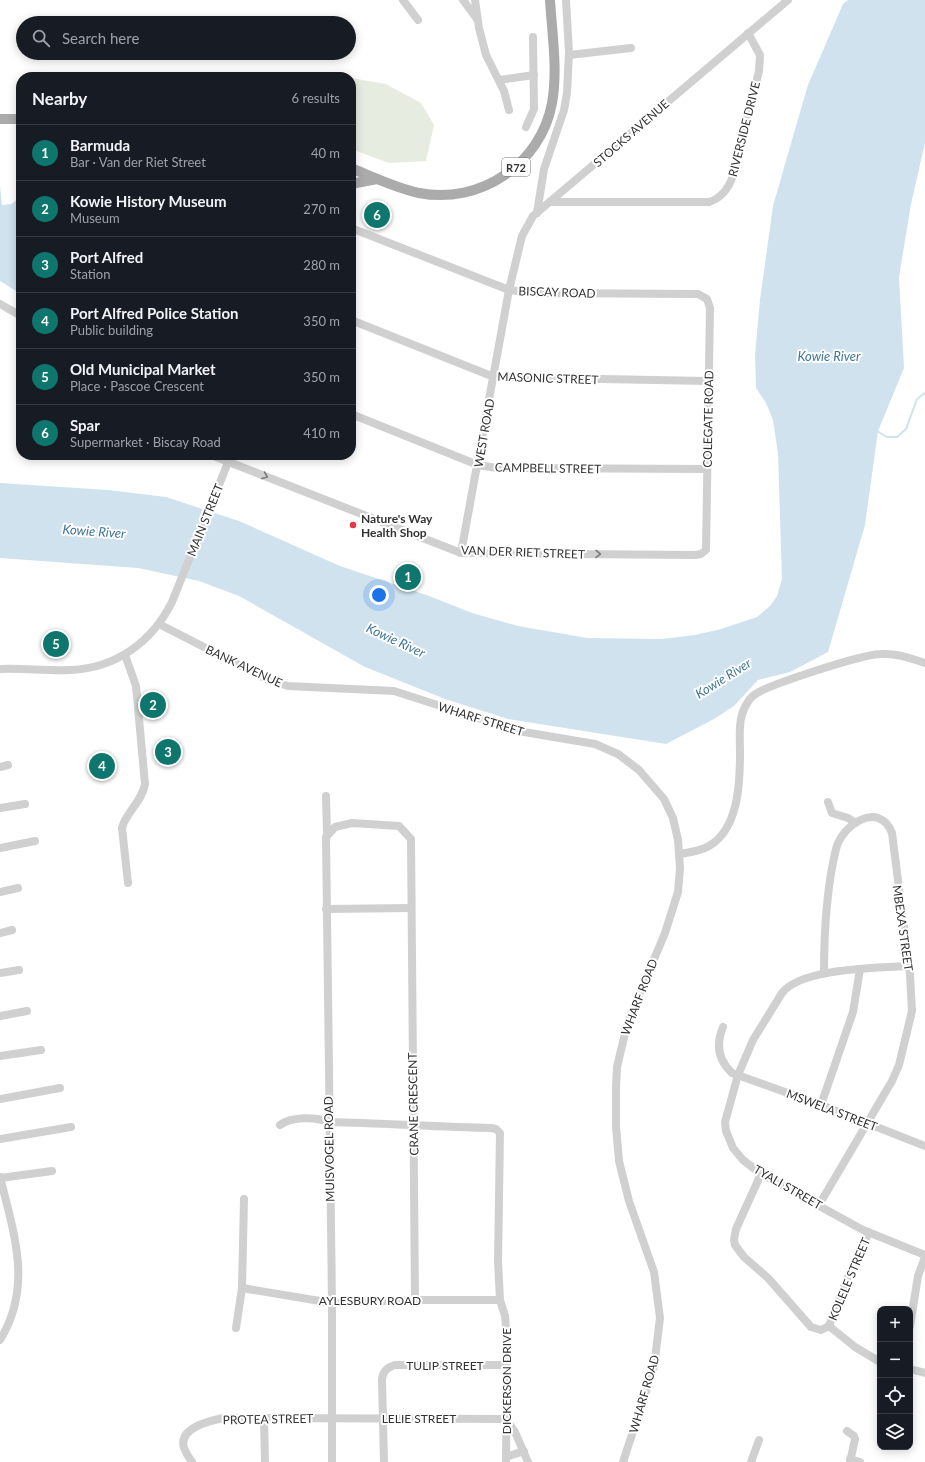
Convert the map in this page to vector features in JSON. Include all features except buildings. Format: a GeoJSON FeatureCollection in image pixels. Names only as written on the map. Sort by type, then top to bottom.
{"type":"FeatureCollection","features":[{"type":"Feature","properties":{"kind":"main road","name":"R72"},"geometry":{"type":"LineString","coordinates":[[356,170],[420,193],[440,195],[459,194],[490,184],[520,164],[540,136],[552,102],[554,69],[550,0]]}},
{"type":"Feature","properties":{"kind":"main road"},"geometry":{"type":"LineString","coordinates":[[0,119],[16,119]]}},
{"type":"Feature","properties":{"kind":"main road"},"geometry":{"type":"LineString","coordinates":[[356,183],[378,179]]}},
{"type":"Feature","properties":{"kind":"street"},"geometry":{"type":"LineString","coordinates":[[403,0],[418,20]]}},
{"type":"Feature","properties":{"kind":"street"},"geometry":{"type":"LineString","coordinates":[[463,0],[477,19]]}},
{"type":"Feature","properties":{"kind":"street"},"geometry":{"type":"LineString","coordinates":[[475,0],[477,19],[486,55],[504,91],[509,110]]}},
{"type":"Feature","properties":{"kind":"street"},"geometry":{"type":"LineString","coordinates":[[537,213],[544,169],[566,99],[569,55],[566,0]]}},
{"type":"Feature","properties":{"kind":"street","name":"STOCKS AVENUE"},"geometry":{"type":"LineString","coordinates":[[508,290],[522,236],[528,223],[537,213],[788,0]]}},
{"type":"Feature","properties":{"kind":"street","name":"RIVERSIDE DRIVE"},"geometry":{"type":"LineString","coordinates":[[550,202],[709,202],[718,198],[728,188],[733,176],[759,72],[760,55],[748,33]]}},
{"type":"Feature","properties":{"kind":"street"},"geometry":{"type":"LineString","coordinates":[[526,127],[534,109],[533,37]]}},
{"type":"Feature","properties":{"kind":"street"},"geometry":{"type":"LineString","coordinates":[[569,55],[631,48]]}},
{"type":"Feature","properties":{"kind":"street"},"geometry":{"type":"LineString","coordinates":[[499,80],[534,75]]}},
{"type":"Feature","properties":{"kind":"street","name":"BISCAY ROAD"},"geometry":{"type":"LineString","coordinates":[[356,230],[508,290],[533,293],[698,294],[703,296]]}},
{"type":"Feature","properties":{"kind":"street","name":"WEST ROAD"},"geometry":{"type":"LineString","coordinates":[[461,553],[494,377],[508,290]]}},
{"type":"Feature","properties":{"kind":"street","name":"COLEGATE ROAD"},"geometry":{"type":"LineString","coordinates":[[703,296],[708,299],[710,308],[706,469],[707,544]]}},
{"type":"Feature","properties":{"kind":"street"},"geometry":{"type":"LineString","coordinates":[[0,304],[16,313]]}},
{"type":"Feature","properties":{"kind":"street","name":"MASONIC STREET"},"geometry":{"type":"LineString","coordinates":[[356,322],[494,377],[708,381]]}},
{"type":"Feature","properties":{"kind":"street","name":"CAMPBELL STREET"},"geometry":{"type":"LineString","coordinates":[[356,416],[478,465],[508,469],[706,469]]}},
{"type":"Feature","properties":{"kind":"street","name":"MAIN STREET"},"geometry":{"type":"LineString","coordinates":[[0,669],[83,669],[108,663],[125,655],[144,641],[159,624],[170,608],[229,460]]}},
{"type":"Feature","properties":{"kind":"street","name":"VAN DER RIET STREET"},"geometry":{"type":"LineString","coordinates":[[235,460],[461,553],[695,555],[704,553],[707,544]]}},
{"type":"Feature","properties":{"kind":"street","name":"BANK AVENUE"},"geometry":{"type":"LineString","coordinates":[[159,624],[266,679],[288,686],[394,691],[405,694]]}},
{"type":"Feature","properties":{"kind":"street"},"geometry":{"type":"LineString","coordinates":[[680,854],[694,852],[710,846],[718,840],[730,819],[740,787],[740,732],[742,712],[753,695],[785,682],[876,654],[898,654],[925,663]]}},
{"type":"Feature","properties":{"kind":"street"},"geometry":{"type":"LineString","coordinates":[[125,655],[136,686],[145,784],[143,793],[124,820],[122,828],[128,883]]}},
{"type":"Feature","properties":{"kind":"street","name":"WHARF STREET"},"geometry":{"type":"LineString","coordinates":[[405,694],[507,728],[532,734],[595,744],[605,748]]}},
{"type":"Feature","properties":{"kind":"street","name":"WHARF ROAD"},"geometry":{"type":"LineString","coordinates":[[605,748],[639,770],[664,799],[676,828],[680,854],[680,882],[676,900],[628,1021],[617,1067],[615,1113],[619,1161],[629,1201],[654,1272],[660,1318],[654,1368],[623,1462]]}},
{"type":"Feature","properties":{"kind":"street","name":"MUISVOGEL ROAD"},"geometry":{"type":"LineString","coordinates":[[326,796],[326,909],[332,1303],[332,1462]]}},
{"type":"Feature","properties":{"kind":"street"},"geometry":{"type":"LineString","coordinates":[[824,973],[826,908],[836,848],[841,838],[854,822],[848,818],[832,813],[828,802]]}},
{"type":"Feature","properties":{"kind":"street"},"geometry":{"type":"LineString","coordinates":[[0,808],[25,804]]}},
{"type":"Feature","properties":{"kind":"street","name":"MBEXA STREET"},"geometry":{"type":"LineString","coordinates":[[819,1205],[896,1074],[910,1024],[912,1003],[892,833],[887,822],[878,817],[854,822]]}},
{"type":"Feature","properties":{"kind":"street","name":"CRANE CRESCENT"},"geometry":{"type":"LineString","coordinates":[[326,835],[339,824],[352,823],[392,825],[403,829],[411,839],[415,1300]]}},
{"type":"Feature","properties":{"kind":"street"},"geometry":{"type":"LineString","coordinates":[[0,848],[34,841]]}},
{"type":"Feature","properties":{"kind":"street"},"geometry":{"type":"LineString","coordinates":[[0,892],[18,888]]}},
{"type":"Feature","properties":{"kind":"street"},"geometry":{"type":"LineString","coordinates":[[326,909],[412,908]]}},
{"type":"Feature","properties":{"kind":"street"},"geometry":{"type":"LineString","coordinates":[[0,933],[12,930]]}},
{"type":"Feature","properties":{"kind":"street","name":"TYALI STREET"},"geometry":{"type":"LineString","coordinates":[[907,966],[824,973],[795,983],[784,990],[753,1040],[738,1075],[727,1113],[726,1131],[737,1154],[761,1174],[869,1232],[925,1256]]}},
{"type":"Feature","properties":{"kind":"street"},"geometry":{"type":"LineString","coordinates":[[821,1105],[854,1012],[860,969]]}},
{"type":"Feature","properties":{"kind":"street"},"geometry":{"type":"LineString","coordinates":[[0,973],[19,970]]}},
{"type":"Feature","properties":{"kind":"street"},"geometry":{"type":"LineString","coordinates":[[0,1016],[27,1011]]}},
{"type":"Feature","properties":{"kind":"street"},"geometry":{"type":"LineString","coordinates":[[723,1027],[719,1044],[720,1055],[728,1070],[738,1075]]}},
{"type":"Feature","properties":{"kind":"street"},"geometry":{"type":"LineString","coordinates":[[0,1056],[41,1050]]}},
{"type":"Feature","properties":{"kind":"street","name":"MSWELA STREET"},"geometry":{"type":"LineString","coordinates":[[738,1075],[821,1105],[925,1146]]}},
{"type":"Feature","properties":{"kind":"street"},"geometry":{"type":"LineString","coordinates":[[0,1099],[60,1088]]}},
{"type":"Feature","properties":{"kind":"street"},"geometry":{"type":"LineString","coordinates":[[280,1125],[290,1120],[320,1119],[329,1122],[414,1124]]}},
{"type":"Feature","properties":{"kind":"street","name":"DICKERSON DRIVE"},"geometry":{"type":"LineString","coordinates":[[414,1124],[440,1127],[491,1128],[498,1131],[500,1136],[498,1206],[500,1300],[506,1326],[506,1459]]}},
{"type":"Feature","properties":{"kind":"street"},"geometry":{"type":"LineString","coordinates":[[0,1140],[71,1127]]}},
{"type":"Feature","properties":{"kind":"street"},"geometry":{"type":"LineString","coordinates":[[0,1340],[14,1313],[18,1271],[16,1247],[0,1178],[52,1171]]}},
{"type":"Feature","properties":{"kind":"street"},"geometry":{"type":"LineString","coordinates":[[761,1174],[736,1229],[734,1236],[735,1245],[744,1258],[768,1278],[807,1324],[816,1330],[821,1330],[829,1326],[855,1347],[877,1360]]}},
{"type":"Feature","properties":{"kind":"street"},"geometry":{"type":"LineString","coordinates":[[236,1328],[242,1288],[244,1199]]}},
{"type":"Feature","properties":{"kind":"street","name":"KOLELE STREET"},"geometry":{"type":"LineString","coordinates":[[829,1326],[847,1279],[869,1232]]}},
{"type":"Feature","properties":{"kind":"street"},"geometry":{"type":"LineString","coordinates":[[913,1307],[918,1276],[925,1256]]}},
{"type":"Feature","properties":{"kind":"street","name":"AYLESBURY ROAD"},"geometry":{"type":"LineString","coordinates":[[242,1288],[332,1303],[415,1300],[500,1300]]}},
{"type":"Feature","properties":{"kind":"street","name":"TULIP STREET"},"geometry":{"type":"LineString","coordinates":[[383,1418],[382,1379],[385,1372],[395,1366],[506,1365]]}},
{"type":"Feature","properties":{"kind":"street"},"geometry":{"type":"LineString","coordinates":[[913,1370],[925,1373]]}},
{"type":"Feature","properties":{"kind":"street","name":"PROTEA STREET"},"geometry":{"type":"LineString","coordinates":[[192,1462],[184,1449],[183,1443],[186,1435],[191,1429],[212,1420],[222,1418],[331,1418]]}},
{"type":"Feature","properties":{"kind":"street"},"geometry":{"type":"LineString","coordinates":[[264,1418],[265,1462]]}},
{"type":"Feature","properties":{"kind":"street","name":"LELIE STREET"},"geometry":{"type":"LineString","coordinates":[[331,1418],[506,1419]]}},
{"type":"Feature","properties":{"kind":"street"},"geometry":{"type":"LineString","coordinates":[[383,1418],[384,1462]]}},
{"type":"Feature","properties":{"kind":"street"},"geometry":{"type":"LineString","coordinates":[[506,1419],[515,1432],[528,1462]]}},
{"type":"Feature","properties":{"kind":"street"},"geometry":{"type":"LineString","coordinates":[[848,1430],[855,1439],[850,1460],[860,1462]]}},
{"type":"Feature","properties":{"kind":"street"},"geometry":{"type":"LineString","coordinates":[[751,1462],[759,1440]]}},
{"type":"Feature","properties":{"kind":"street"},"geometry":{"type":"LineString","coordinates":[[506,1459],[524,1451]]}},
{"type":"Feature","properties":{"kind":"shaded area"},"geometry":{"type":"Polygon","coordinates":[[[356,79],[386,84],[421,103],[434,125],[426,161],[389,163],[356,151],[356,79]]]}},
{"type":"Feature","properties":{"kind":"water","name":"Kowie River"},"geometry":{"type":"Polygon","coordinates":[[[848,0],[925,0],[925,143],[911,204],[899,277],[904,368],[878,431],[865,525],[828,652],[790,672],[758,680],[734,706],[714,719],[666,744],[508,719],[445,699],[365,667],[239,596],[199,581],[138,568],[0,558],[0,483],[108,490],[166,497],[239,521],[340,566],[429,596],[472,613],[518,626],[587,638],[662,639],[695,635],[721,629],[757,617],[770,606],[777,596],[782,579],[778,453],[773,420],[766,403],[756,388],[755,355],[760,300],[773,206],[808,85],[843,4],[848,0]]]}},
{"type":"Feature","properties":{"kind":"water"},"geometry":{"type":"Polygon","coordinates":[[[0,186],[2,205],[11,204],[16,200],[16,291],[0,281],[0,186]]]}},
{"type":"Feature","properties":{"kind":"waterway"},"geometry":{"type":"LineString","coordinates":[[877,431],[887,437],[897,437],[906,429],[917,399],[925,393]]}},
{"type":"Feature","properties":{"kind":"place","name":"Spar"},"geometry":{"type":"Point","coordinates":[377,215]}},
{"type":"Feature","properties":{"kind":"place","name":"Nature's Way Health Shop"},"geometry":{"type":"Point","coordinates":[353,525]}},
{"type":"Feature","properties":{"kind":"place","name":"Barmuda"},"geometry":{"type":"Point","coordinates":[408,577]}},
{"type":"Feature","properties":{"kind":"place","name":"Old Municipal Market"},"geometry":{"type":"Point","coordinates":[56,644]}},
{"type":"Feature","properties":{"kind":"place","name":"Kowie History Museum"},"geometry":{"type":"Point","coordinates":[153,705]}},
{"type":"Feature","properties":{"kind":"place","name":"Port Alfred"},"geometry":{"type":"Point","coordinates":[168,752]}},
{"type":"Feature","properties":{"kind":"place","name":"Port Alfred Police Station"},"geometry":{"type":"Point","coordinates":[102,766]}}]}
